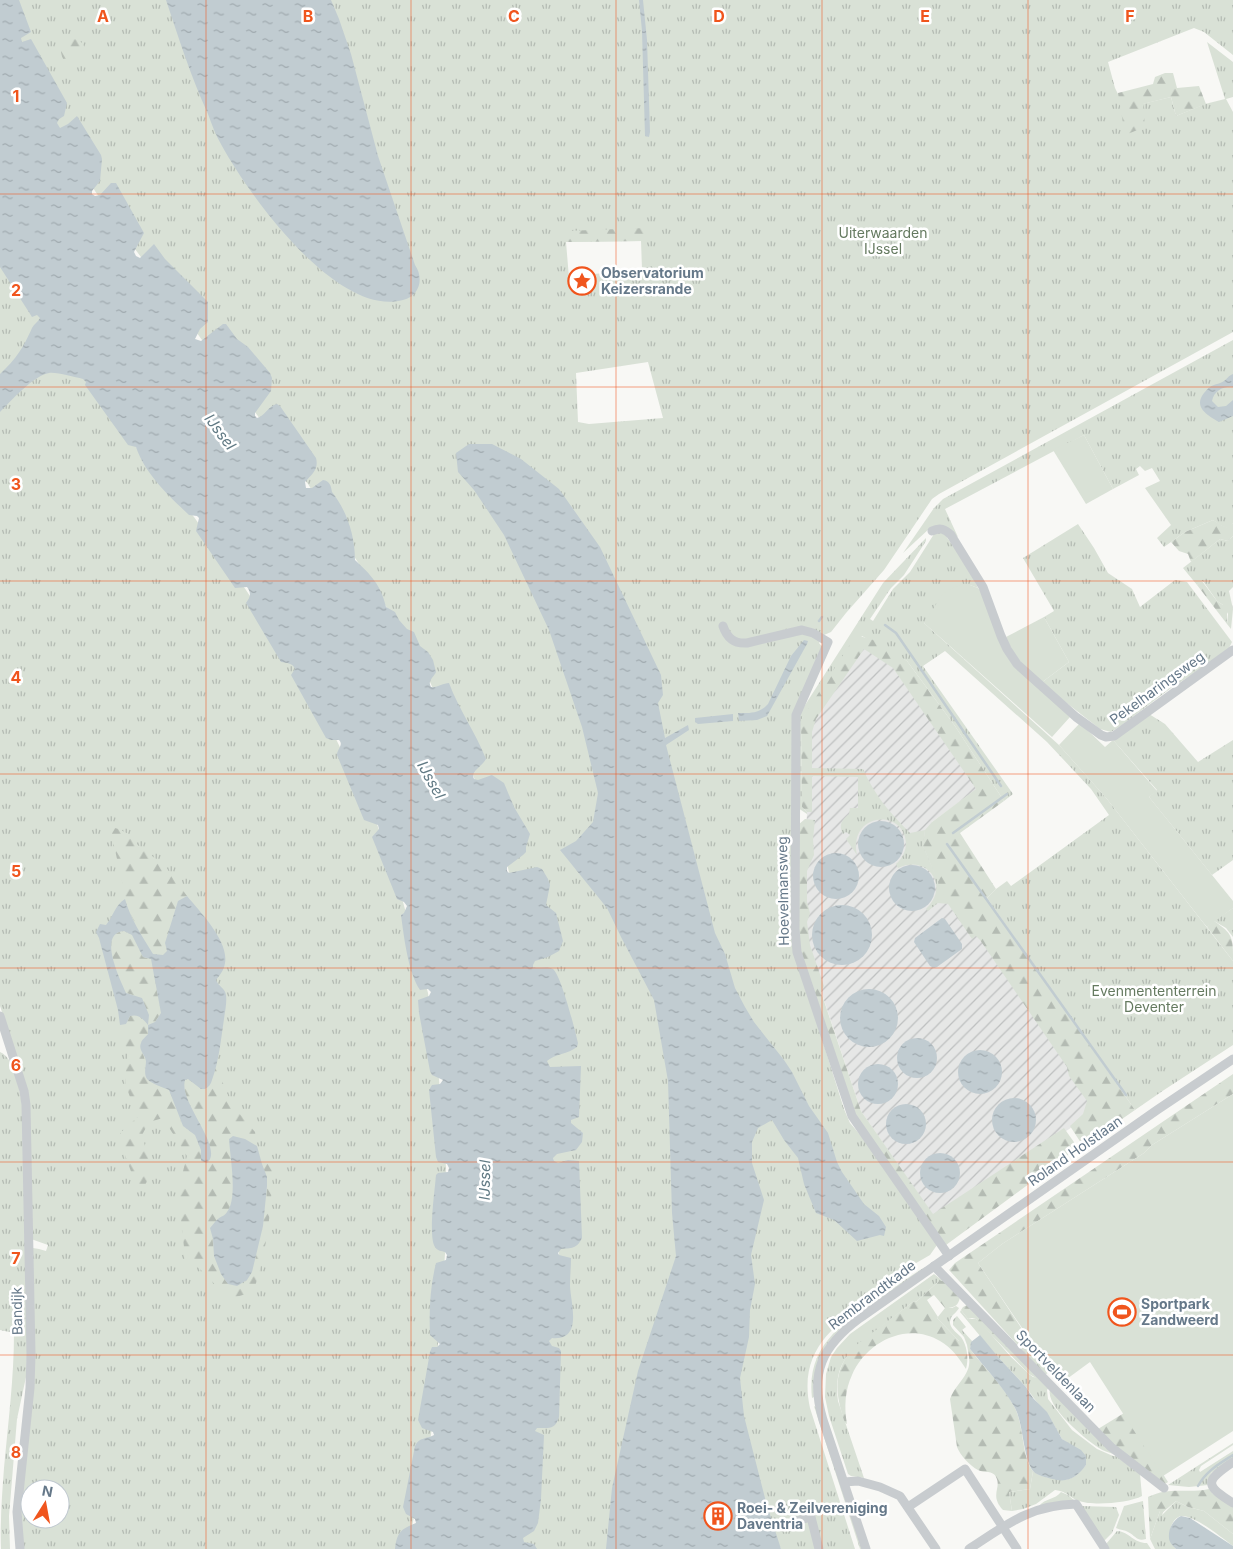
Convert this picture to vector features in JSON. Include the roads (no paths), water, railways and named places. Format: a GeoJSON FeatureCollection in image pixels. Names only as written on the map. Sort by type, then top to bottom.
{"type":"FeatureCollection","features":[{"type":"Feature","properties":{"kind":"street","name":"Pekelharingsweg"},"geometry":{"type":"LineString","coordinates":[[932,531],[940,528],[952,535],[983,587],[1001,636],[1017,664],[1076,717],[1106,737],[1114,736],[1233,650]]}},
{"type":"Feature","properties":{"kind":"street","name":"Hoevelmansweg"},"geometry":{"type":"LineString","coordinates":[[723,626],[728,638],[740,644],[802,630],[813,633],[828,642],[796,715],[797,952],[852,1116],[949,1256]]}},
{"type":"Feature","properties":{"kind":"street","name":"Bandijk"},"geometry":{"type":"LineString","coordinates":[[0,1016],[5,1046],[24,1091],[26,1105],[31,1354],[30,1388],[18,1505],[20,1549]]}},
{"type":"Feature","properties":{"kind":"street","name":"Roland Holstlaan"},"geometry":{"type":"LineString","coordinates":[[934,1266],[1233,1059]]}},
{"type":"Feature","properties":{"kind":"street","name":"Rembrandtkade"},"geometry":{"type":"LineString","coordinates":[[866,1549],[818,1403],[817,1382],[824,1358],[833,1342],[849,1326],[934,1266]]}},
{"type":"Feature","properties":{"kind":"street","name":"Sportveldenlaan"},"geometry":{"type":"LineString","coordinates":[[934,1266],[1111,1447],[1164,1488]]}},
{"type":"Feature","properties":{"kind":"street"},"geometry":{"type":"LineString","coordinates":[[1233,1462],[1214,1475],[1211,1482],[1214,1490],[1233,1503]]}},
{"type":"Feature","properties":{"kind":"street"},"geometry":{"type":"LineString","coordinates":[[908,1506],[965,1469],[1017,1549]]}},
{"type":"Feature","properties":{"kind":"street"},"geometry":{"type":"LineString","coordinates":[[844,1482],[858,1481],[880,1487],[900,1496],[936,1549]]}},
{"type":"Feature","properties":{"kind":"street"},"geometry":{"type":"LineString","coordinates":[[969,1549],[1020,1516],[1053,1505],[1076,1504],[1103,1546],[1093,1549]]}},
{"type":"Feature","properties":{"kind":"street"},"geometry":{"type":"LineString","coordinates":[[792,1522],[811,1517],[819,1549]]}},
{"type":"Feature","properties":{"kind":"water","name":"IJssel"},"geometry":{"type":"Polygon","coordinates":[[[0,0],[19,0],[31,32],[21,38],[22,42],[31,39],[67,103],[64,116],[57,123],[60,128],[77,116],[101,155],[100,181],[92,191],[92,194],[95,196],[100,195],[111,183],[116,183],[144,233],[134,252],[136,256],[140,258],[154,244],[165,259],[208,302],[208,322],[200,329],[195,339],[201,341],[223,324],[226,324],[237,339],[248,347],[270,373],[272,378],[271,391],[255,413],[255,416],[257,418],[260,417],[274,405],[280,406],[316,458],[316,468],[305,482],[306,488],[312,488],[323,480],[330,484],[332,492],[342,507],[349,524],[354,542],[355,560],[375,581],[386,607],[395,612],[407,629],[414,632],[420,646],[428,652],[433,660],[436,672],[430,681],[431,687],[449,683],[486,759],[475,771],[474,779],[478,780],[492,775],[504,783],[514,807],[530,834],[526,852],[507,867],[507,871],[509,873],[537,867],[542,869],[548,879],[550,885],[546,905],[556,913],[563,941],[559,951],[535,961],[533,967],[551,968],[556,973],[578,1043],[577,1047],[547,1061],[550,1067],[581,1066],[579,1117],[571,1120],[571,1123],[583,1133],[582,1142],[576,1150],[557,1154],[553,1158],[558,1163],[568,1160],[579,1161],[582,1238],[576,1246],[561,1249],[558,1253],[559,1255],[571,1258],[570,1286],[573,1320],[572,1328],[568,1334],[552,1338],[549,1341],[552,1346],[559,1348],[561,1351],[559,1417],[553,1426],[537,1428],[535,1431],[544,1435],[541,1499],[538,1523],[534,1531],[523,1538],[524,1542],[534,1544],[537,1549],[395,1549],[401,1532],[416,1523],[415,1519],[406,1514],[403,1507],[415,1446],[421,1440],[434,1435],[433,1432],[422,1428],[418,1420],[430,1352],[432,1347],[437,1347],[440,1344],[430,1335],[430,1299],[436,1263],[446,1260],[447,1255],[445,1252],[438,1250],[433,1242],[432,1212],[436,1175],[448,1172],[449,1168],[447,1164],[438,1162],[436,1157],[429,1090],[432,1085],[440,1084],[443,1080],[432,1075],[430,1071],[419,1013],[418,1000],[429,996],[431,992],[428,989],[420,990],[412,974],[401,915],[407,906],[404,902],[397,899],[372,837],[379,829],[378,825],[364,820],[337,755],[341,745],[340,742],[339,740],[326,738],[291,675],[295,669],[294,667],[281,662],[246,603],[250,595],[249,589],[247,587],[235,588],[196,531],[199,518],[189,515],[158,484],[145,466],[136,447],[128,445],[85,385],[86,382],[83,379],[56,373],[43,375],[23,389],[0,412],[0,374],[19,352],[40,318],[37,315],[32,317],[0,267],[0,0]]]}},
{"type":"Feature","properties":{"kind":"water"},"geometry":{"type":"Polygon","coordinates":[[[166,0],[331,0],[351,54],[378,156],[418,270],[419,286],[413,295],[403,300],[377,301],[351,290],[324,272],[298,248],[274,221],[252,193],[218,138],[191,72],[166,0]]]}},
{"type":"Feature","properties":{"kind":"water"},"geometry":{"type":"Polygon","coordinates":[[[639,0],[643,0],[647,40],[649,137],[645,136],[642,31],[639,0]]]}},
{"type":"Feature","properties":{"kind":"water"},"geometry":{"type":"Polygon","coordinates":[[[1233,374],[1233,387],[1226,387],[1220,390],[1215,394],[1212,401],[1218,407],[1226,406],[1233,400],[1233,416],[1219,422],[1203,410],[1200,402],[1201,398],[1213,385],[1222,382],[1233,374]]]}},
{"type":"Feature","properties":{"kind":"water"},"geometry":{"type":"Polygon","coordinates":[[[469,444],[492,444],[521,459],[559,489],[600,547],[661,675],[663,695],[658,703],[665,738],[688,725],[689,730],[666,745],[715,933],[725,954],[735,988],[754,1022],[792,1072],[809,1106],[828,1133],[842,1172],[864,1204],[879,1216],[886,1227],[884,1236],[880,1235],[857,1241],[834,1220],[816,1213],[804,1184],[798,1158],[772,1120],[758,1128],[752,1142],[752,1163],[764,1200],[751,1255],[755,1284],[750,1310],[749,1337],[740,1378],[744,1416],[766,1502],[781,1549],[606,1549],[612,1488],[638,1371],[676,1256],[672,1213],[668,1081],[654,1000],[607,908],[560,850],[576,841],[593,822],[598,793],[582,727],[549,630],[504,535],[474,490],[458,472],[456,453],[469,444]]]}},
{"type":"Feature","properties":{"kind":"water"},"geometry":{"type":"Polygon","coordinates":[[[804,640],[808,641],[807,644],[767,716],[757,720],[739,721],[738,713],[758,711],[768,704],[791,656],[804,640]]]}},
{"type":"Feature","properties":{"kind":"water"},"geometry":{"type":"Polygon","coordinates":[[[733,714],[733,721],[698,724],[695,722],[695,718],[733,714]]]}},
{"type":"Feature","properties":{"kind":"water"},"geometry":{"type":"Polygon","coordinates":[[[886,821],[890,822],[900,831],[903,835],[903,853],[894,863],[886,867],[876,867],[868,863],[859,853],[858,839],[862,831],[872,822],[886,821]]]}},
{"type":"Feature","properties":{"kind":"water"},"geometry":{"type":"Polygon","coordinates":[[[841,853],[845,854],[855,863],[858,867],[858,885],[849,895],[841,899],[831,899],[823,895],[814,885],[813,871],[817,863],[827,854],[841,853]]]}},
{"type":"Feature","properties":{"kind":"water"},"geometry":{"type":"Polygon","coordinates":[[[917,865],[921,866],[931,875],[934,879],[934,897],[925,907],[917,911],[907,911],[899,907],[890,897],[889,883],[893,875],[903,866],[917,865]]]}},
{"type":"Feature","properties":{"kind":"water"},"geometry":{"type":"Polygon","coordinates":[[[187,896],[206,918],[218,936],[225,954],[224,968],[216,980],[226,995],[226,1001],[220,1050],[214,1073],[210,1084],[205,1089],[201,1089],[188,1079],[185,1080],[188,1100],[210,1147],[211,1156],[207,1163],[201,1161],[201,1150],[195,1135],[183,1126],[169,1090],[152,1083],[146,1078],[146,1061],[140,1045],[148,1034],[148,1025],[140,1017],[130,1016],[126,1024],[120,1025],[118,1010],[96,932],[100,924],[106,925],[119,904],[125,899],[133,920],[153,954],[163,955],[167,951],[165,943],[178,901],[187,896]],[[124,931],[116,934],[112,940],[113,958],[126,993],[142,998],[149,1015],[148,1025],[155,1022],[161,1013],[151,959],[143,957],[132,935],[124,931]]]}},
{"type":"Feature","properties":{"kind":"water"},"geometry":{"type":"Polygon","coordinates":[[[842,905],[858,910],[863,914],[867,919],[872,935],[867,951],[863,956],[858,960],[842,965],[826,960],[821,956],[817,951],[812,935],[817,919],[821,914],[826,910],[842,905]]]}},
{"type":"Feature","properties":{"kind":"water"},"geometry":{"type":"Polygon","coordinates":[[[942,918],[945,919],[962,944],[962,949],[934,968],[930,966],[914,942],[915,938],[942,918]]]}},
{"type":"Feature","properties":{"kind":"water"},"geometry":{"type":"Polygon","coordinates":[[[863,989],[875,989],[890,997],[898,1012],[898,1024],[890,1039],[875,1047],[863,1047],[848,1039],[840,1024],[840,1012],[848,997],[863,989]]]}},
{"type":"Feature","properties":{"kind":"water"},"geometry":{"type":"Polygon","coordinates":[[[921,1038],[928,1041],[934,1047],[937,1058],[936,1066],[928,1075],[921,1078],[913,1078],[906,1075],[898,1066],[897,1054],[900,1047],[909,1039],[921,1038]]]}},
{"type":"Feature","properties":{"kind":"water"},"geometry":{"type":"Polygon","coordinates":[[[976,1050],[984,1050],[996,1056],[1002,1072],[996,1088],[984,1094],[976,1094],[964,1088],[958,1076],[958,1068],[964,1056],[976,1050]]]}},
{"type":"Feature","properties":{"kind":"water"},"geometry":{"type":"Polygon","coordinates":[[[882,1064],[889,1067],[895,1073],[898,1084],[897,1092],[889,1101],[882,1104],[874,1104],[867,1101],[859,1092],[858,1080],[861,1073],[870,1065],[882,1064]]]}},
{"type":"Feature","properties":{"kind":"water"},"geometry":{"type":"Polygon","coordinates":[[[1014,1098],[1026,1102],[1032,1108],[1036,1120],[1032,1132],[1026,1138],[1014,1142],[1002,1138],[996,1132],[992,1120],[996,1108],[1002,1102],[1014,1098]]]}},
{"type":"Feature","properties":{"kind":"water"},"geometry":{"type":"Polygon","coordinates":[[[910,1104],[917,1107],[923,1113],[926,1124],[925,1132],[917,1141],[910,1144],[902,1144],[895,1141],[887,1132],[886,1120],[889,1113],[898,1105],[910,1104]]]}},
{"type":"Feature","properties":{"kind":"water"},"geometry":{"type":"Polygon","coordinates":[[[233,1136],[245,1139],[257,1146],[267,1177],[263,1226],[252,1272],[247,1280],[237,1286],[228,1284],[221,1274],[214,1256],[210,1228],[226,1213],[230,1206],[233,1187],[229,1139],[233,1136]]]}},
{"type":"Feature","properties":{"kind":"water"},"geometry":{"type":"Polygon","coordinates":[[[944,1153],[951,1156],[957,1162],[960,1173],[959,1181],[951,1190],[944,1193],[936,1193],[929,1190],[921,1181],[920,1169],[923,1162],[932,1154],[944,1153]]]}},
{"type":"Feature","properties":{"kind":"water"},"geometry":{"type":"Polygon","coordinates":[[[980,1335],[1047,1412],[1062,1439],[1081,1450],[1086,1456],[1086,1465],[1073,1477],[1066,1480],[1057,1480],[1037,1474],[1031,1468],[1015,1408],[970,1349],[971,1342],[980,1335]]]}},
{"type":"Feature","properties":{"kind":"water"},"geometry":{"type":"Polygon","coordinates":[[[1181,1516],[1190,1518],[1233,1546],[1233,1549],[1176,1549],[1171,1544],[1169,1531],[1173,1522],[1181,1516]]]}},
{"type":"Feature","properties":{"kind":"waterway"},"geometry":{"type":"LineString","coordinates":[[819,621],[822,617]]}},
{"type":"Feature","properties":{"kind":"waterway"},"geometry":{"type":"LineString","coordinates":[[885,625],[896,633],[1001,786]]}},
{"type":"Feature","properties":{"kind":"waterway"},"geometry":{"type":"LineString","coordinates":[[953,833],[1007,794]]}},
{"type":"Feature","properties":{"kind":"waterway"},"geometry":{"type":"LineString","coordinates":[[947,844],[1126,1095]]}},
{"type":"Feature","properties":{"kind":"waterway"},"geometry":{"type":"LineString","coordinates":[[1198,1486],[1209,1472],[1233,1455]]}},
{"type":"Feature","properties":{"kind":"place","name":"Observatorium Keizersrande"},"geometry":{"type":"Point","coordinates":[582,281]}},
{"type":"Feature","properties":{"kind":"place","name":"Sportpark Zandweerd"},"geometry":{"type":"Point","coordinates":[1122,1312]}},
{"type":"Feature","properties":{"kind":"place","name":"Roei- & Zeilvereniging Daventria"},"geometry":{"type":"Point","coordinates":[718,1516]}},
{"type":"Feature","properties":{"kind":"park label","name":"Uiterwaarden IJssel"},"geometry":{"type":"Point","coordinates":[883,242]}},
{"type":"Feature","properties":{"kind":"park label","name":"Evenmententerrein Deventer"},"geometry":{"type":"Point","coordinates":[1154,1000]}}]}
